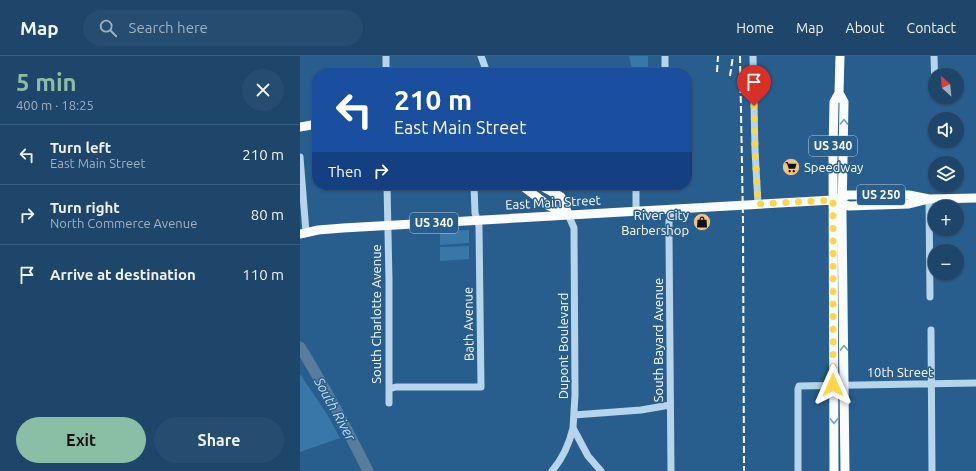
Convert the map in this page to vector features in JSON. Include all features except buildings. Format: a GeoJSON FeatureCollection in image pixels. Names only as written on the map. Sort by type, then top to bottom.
{"type":"FeatureCollection","features":[{"type":"Feature","properties":{"kind":"main road","name":"US 340"},"geometry":{"type":"LineString","coordinates":[[839,200],[844,102],[839,93],[840,56]]}},
{"type":"Feature","properties":{"kind":"main road"},"geometry":{"type":"LineString","coordinates":[[300,127],[312,125]]}},
{"type":"Feature","properties":{"kind":"main road","name":"US 250"},"geometry":{"type":"LineString","coordinates":[[527,190],[548,206],[568,214]]}},
{"type":"Feature","properties":{"kind":"main road"},"geometry":{"type":"LineString","coordinates":[[549,190],[561,197],[568,214]]}},
{"type":"Feature","properties":{"kind":"main road","name":"East Main Street"},"geometry":{"type":"LineString","coordinates":[[303,233],[318,230],[568,214],[672,210],[758,204],[839,200],[849,206],[909,204],[929,199],[976,198]]}},
{"type":"Feature","properties":{"kind":"main road"},"geometry":{"type":"LineString","coordinates":[[839,200],[844,385],[844,471]]}},
{"type":"Feature","properties":{"kind":"main road"},"geometry":{"type":"LineString","coordinates":[[834,471],[833,385],[839,200]]}},
{"type":"Feature","properties":{"kind":"street"},"geometry":{"type":"LineString","coordinates":[[386,56],[386,68]]}},
{"type":"Feature","properties":{"kind":"street"},"geometry":{"type":"LineString","coordinates":[[481,56],[484,68]]}},
{"type":"Feature","properties":{"kind":"street"},"geometry":{"type":"LineString","coordinates":[[485,68],[488,56]]}},
{"type":"Feature","properties":{"kind":"street"},"geometry":{"type":"LineString","coordinates":[[665,56],[665,68]]}},
{"type":"Feature","properties":{"kind":"street"},"geometry":{"type":"LineString","coordinates":[[753,56],[758,204]]}},
{"type":"Feature","properties":{"kind":"street"},"geometry":{"type":"LineString","coordinates":[[934,56],[934,68]]}},
{"type":"Feature","properties":{"kind":"street"},"geometry":{"type":"LineString","coordinates":[[300,157],[303,233]]}},
{"type":"Feature","properties":{"kind":"street","name":"South Charlotte Avenue"},"geometry":{"type":"LineString","coordinates":[[387,190],[389,403]]}},
{"type":"Feature","properties":{"kind":"street","name":"Bath Avenue"},"geometry":{"type":"LineString","coordinates":[[389,389],[396,387],[481,387],[479,226],[475,212],[474,190]]}},
{"type":"Feature","properties":{"kind":"street"},"geometry":{"type":"LineString","coordinates":[[636,211],[637,190]]}},
{"type":"Feature","properties":{"kind":"street"},"geometry":{"type":"LineString","coordinates":[[929,199],[930,297]]}},
{"type":"Feature","properties":{"kind":"street","name":"South Bayard Avenue"},"geometry":{"type":"LineString","coordinates":[[671,471],[669,236],[672,210]]}},
{"type":"Feature","properties":{"kind":"street","name":"Dupont Boulevard"},"geometry":{"type":"LineString","coordinates":[[552,471],[559,463],[567,449],[573,428],[574,415],[574,228],[568,214]]}},
{"type":"Feature","properties":{"kind":"street"},"geometry":{"type":"LineString","coordinates":[[931,330],[932,471]]}},
{"type":"Feature","properties":{"kind":"street","name":"10th Street"},"geometry":{"type":"LineString","coordinates":[[798,471],[799,386],[976,383]]}},
{"type":"Feature","properties":{"kind":"street"},"geometry":{"type":"LineString","coordinates":[[574,415],[641,410],[670,405]]}},
{"type":"Feature","properties":{"kind":"street"},"geometry":{"type":"LineString","coordinates":[[573,428],[588,456],[601,471]]}},
{"type":"Feature","properties":{"kind":"shaded area"},"geometry":{"type":"Polygon","coordinates":[[[629,56],[648,56],[648,68],[632,68],[629,56]]]}},
{"type":"Feature","properties":{"kind":"shaded area"},"geometry":{"type":"Polygon","coordinates":[[[469,230],[469,243],[440,245],[440,231],[469,230]]]}},
{"type":"Feature","properties":{"kind":"shaded area"},"geometry":{"type":"Polygon","coordinates":[[[469,246],[469,259],[440,261],[440,247],[469,246]]]}},
{"type":"Feature","properties":{"kind":"shaded area"},"geometry":{"type":"Polygon","coordinates":[[[300,374],[327,414],[340,438],[300,452],[300,374]]]}},
{"type":"Feature","properties":{"kind":"waterway","name":"South River"},"geometry":{"type":"LineString","coordinates":[[300,347],[336,408],[368,471]]}},
{"type":"Feature","properties":{"kind":"railway"},"geometry":{"type":"LineString","coordinates":[[717,72],[718,56]]}},
{"type":"Feature","properties":{"kind":"railway"},"geometry":{"type":"LineString","coordinates":[[730,76],[733,56]]}},
{"type":"Feature","properties":{"kind":"railway"},"geometry":{"type":"LineString","coordinates":[[740,56],[743,222],[744,471]]}},
{"type":"Feature","properties":{"kind":"place","name":"Speedway"},"geometry":{"type":"Point","coordinates":[791,167]}},
{"type":"Feature","properties":{"kind":"place","name":"River City Barbershop"},"geometry":{"type":"Point","coordinates":[702,222]}},
{"type":"Feature","properties":{"kind":"route"},"geometry":{"type":"LineString","coordinates":[[754,106],[758,204],[833,200],[833,385]]}}]}
